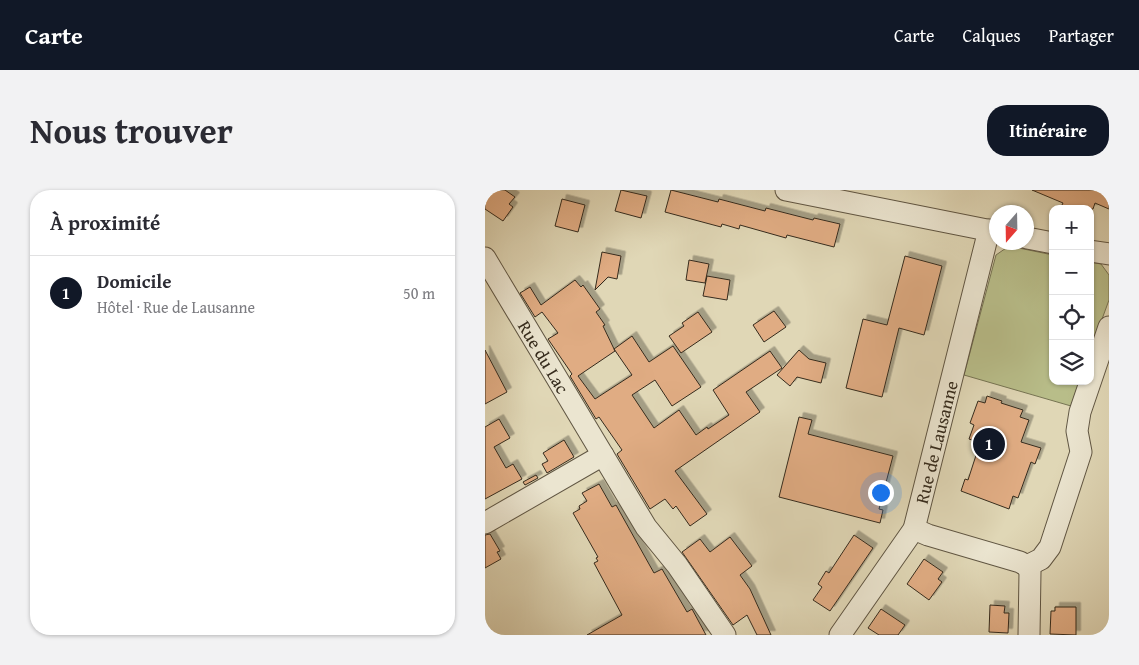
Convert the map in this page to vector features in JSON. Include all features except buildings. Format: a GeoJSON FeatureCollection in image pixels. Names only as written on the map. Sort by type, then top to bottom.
{"type":"FeatureCollection","features":[{"type":"Feature","properties":{"kind":"street"},"geometry":{"type":"LineString","coordinates":[[786,190],[989,230]]}},
{"type":"Feature","properties":{"kind":"street"},"geometry":{"type":"LineString","coordinates":[[1034,239],[1049,242]]}},
{"type":"Feature","properties":{"kind":"street","name":"Rue de Lausanne"},"geometry":{"type":"LineString","coordinates":[[843,634],[914,529],[989,246]]}},
{"type":"Feature","properties":{"kind":"street"},"geometry":{"type":"LineString","coordinates":[[1094,252],[1109,254]]}},
{"type":"Feature","properties":{"kind":"street","name":"Rue du Lac"},"geometry":{"type":"LineString","coordinates":[[485,258],[647,527],[677,565],[725,635]]}},
{"type":"Feature","properties":{"kind":"street"},"geometry":{"type":"LineString","coordinates":[[1027,566],[1041,559],[1050,547],[1081,452],[1077,431],[1080,412],[1109,327]]}},
{"type":"Feature","properties":{"kind":"street"},"geometry":{"type":"LineString","coordinates":[[485,523],[603,455]]}},
{"type":"Feature","properties":{"kind":"street"},"geometry":{"type":"LineString","coordinates":[[914,529],[1027,566],[1030,572],[1029,635]]}},
{"type":"Feature","properties":{"kind":"green space"},"geometry":{"type":"Polygon","coordinates":[[[1003,250],[1029,250],[1049,254],[1049,385],[1079,385],[1071,406],[964,375],[996,255],[1003,250]]]}},
{"type":"Feature","properties":{"kind":"green space"},"geometry":{"type":"Polygon","coordinates":[[[1094,263],[1101,264],[1109,275],[1109,300],[1094,341],[1094,263]]]}},
{"type":"Feature","properties":{"kind":"place","name":"Domicile"},"geometry":{"type":"Point","coordinates":[989,444]}}]}
